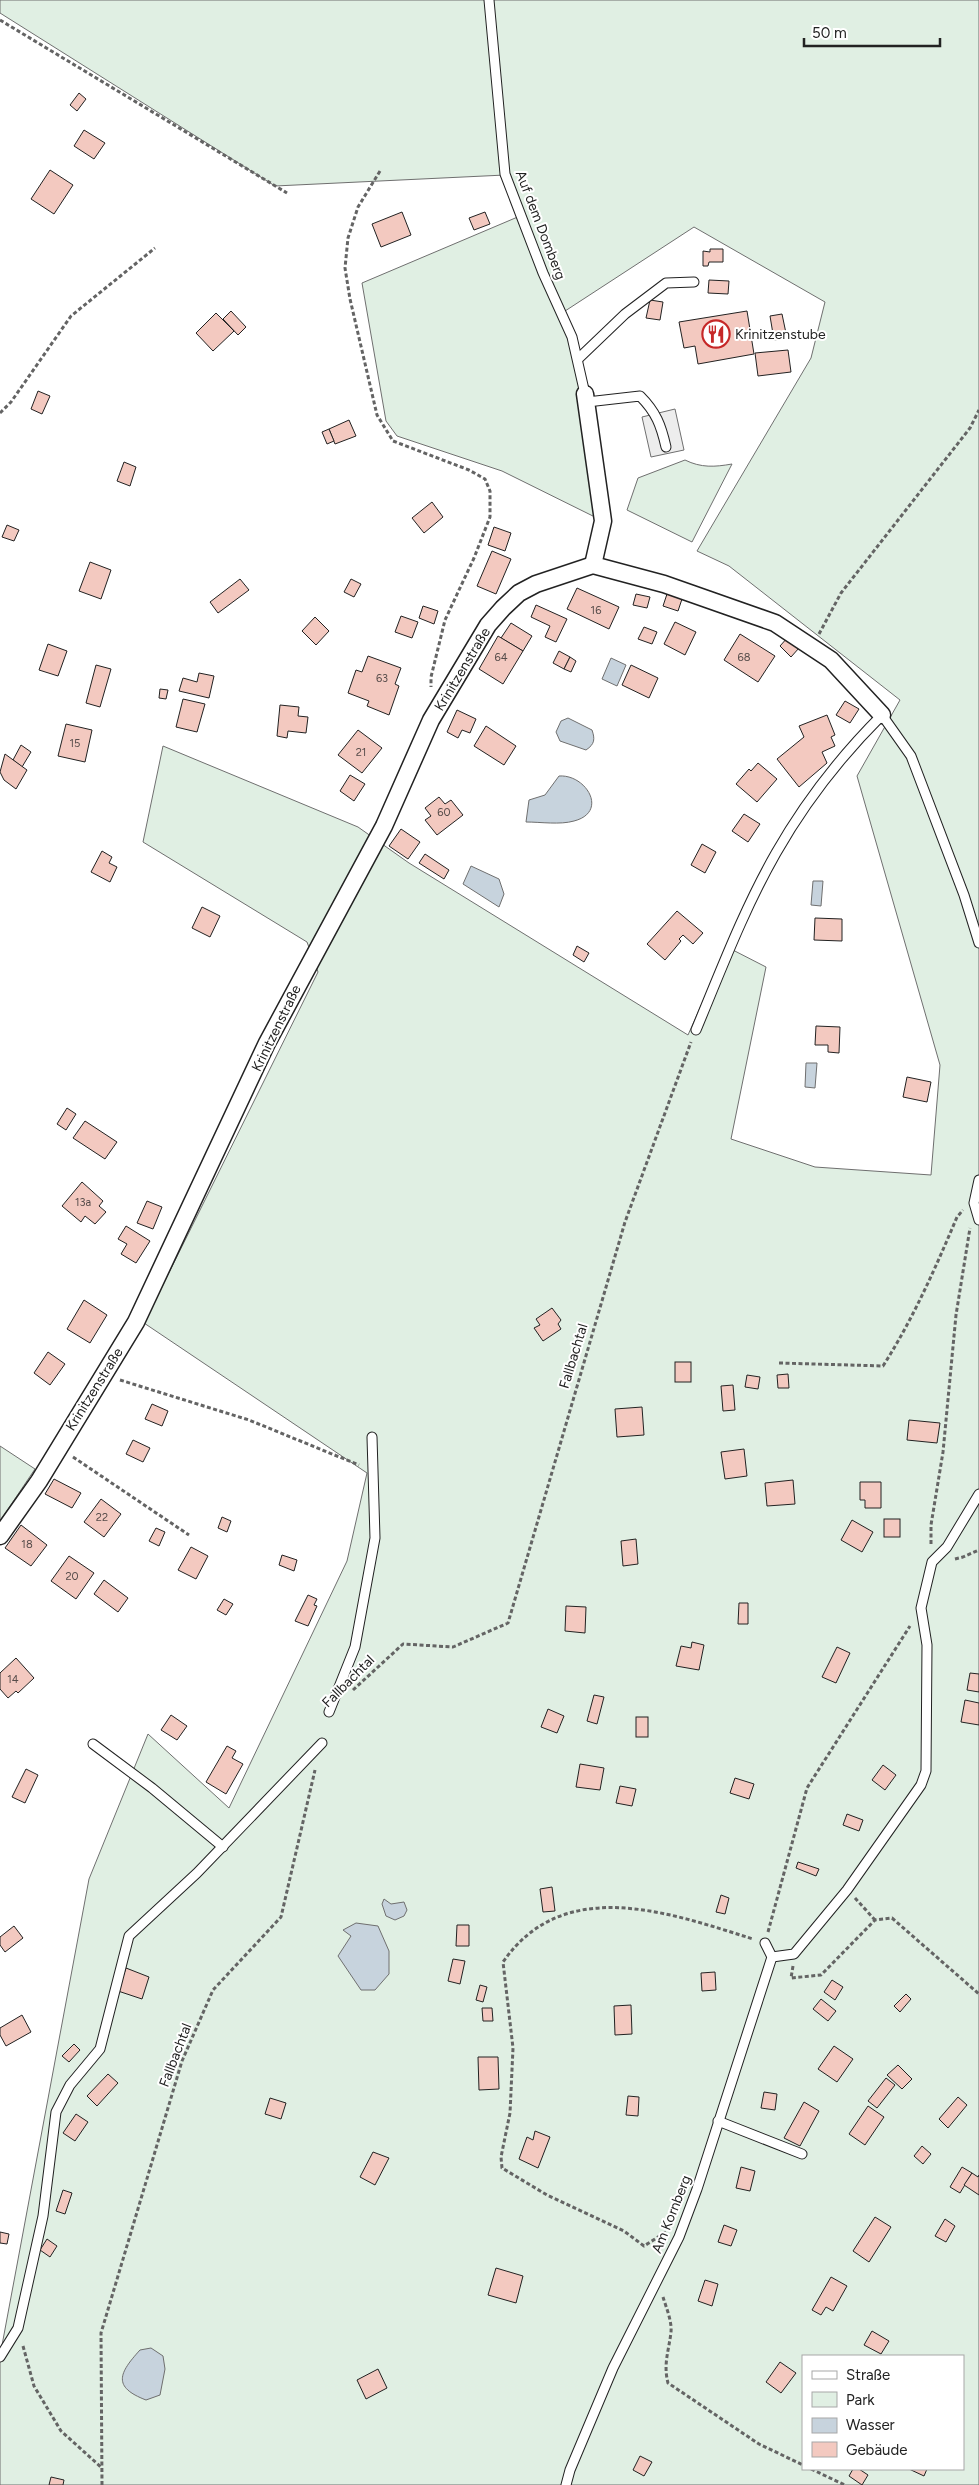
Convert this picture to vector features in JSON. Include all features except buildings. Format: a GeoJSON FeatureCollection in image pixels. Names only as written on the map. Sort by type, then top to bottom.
{"type":"FeatureCollection","features":[{"type":"Feature","properties":{"kind":"street"},"geometry":{"type":"LineString","coordinates":[[586,398],[604,521],[593,565],[692,592],[775,623],[830,660],[882,715]]}},
{"type":"Feature","properties":{"kind":"street","name":"Krinitzenstraße"},"geometry":{"type":"LineString","coordinates":[[0,1536],[39,1481],[58,1446],[136,1322],[267,1043],[324,933],[384,826],[431,720],[488,625],[520,593],[536,584],[593,565]]}},
{"type":"Feature","properties":{"kind":"lane","name":"Auf dem Domberg"},"geometry":{"type":"LineString","coordinates":[[489,0],[505,174],[543,273],[572,337],[586,398]]}},
{"type":"Feature","properties":{"kind":"lane"},"geometry":{"type":"LineString","coordinates":[[578,359],[625,314],[666,283],[694,282]]}},
{"type":"Feature","properties":{"kind":"lane"},"geometry":{"type":"LineString","coordinates":[[586,398],[640,396],[652,409],[660,422],[666,447]]}},
{"type":"Feature","properties":{"kind":"lane"},"geometry":{"type":"LineString","coordinates":[[696,1030],[745,914],[776,852],[812,798],[849,748],[882,715],[910,756],[964,895],[979,943]]}},
{"type":"Feature","properties":{"kind":"lane"},"geometry":{"type":"LineString","coordinates":[[979,1180],[975,1199],[979,1220]]}},
{"type":"Feature","properties":{"kind":"lane"},"geometry":{"type":"LineString","coordinates":[[329,1712],[355,1647],[375,1538],[371,1469],[372,1437]]}},
{"type":"Feature","properties":{"kind":"lane"},"geometry":{"type":"LineString","coordinates":[[765,1943],[772,1957],[794,1954],[847,1890],[920,1785],[926,1771],[927,1645],[921,1608],[932,1562],[947,1546],[979,1494]]}},
{"type":"Feature","properties":{"kind":"lane"},"geometry":{"type":"LineString","coordinates":[[0,2357],[18,2328],[43,2216],[56,2112],[70,2085],[100,2049],[129,1936],[223,1847],[322,1743]]}},
{"type":"Feature","properties":{"kind":"lane"},"geometry":{"type":"LineString","coordinates":[[93,1744],[152,1788],[223,1847]]}},
{"type":"Feature","properties":{"kind":"lane","name":"Am Kornberg"},"geometry":{"type":"LineString","coordinates":[[566,2485],[570,2470],[613,2368],[659,2279],[685,2220],[772,1957]]}},
{"type":"Feature","properties":{"kind":"lane"},"geometry":{"type":"LineString","coordinates":[[718,2121],[802,2154]]}},
{"type":"Feature","properties":{"kind":"path"},"geometry":{"type":"LineString","coordinates":[[0,20],[287,193]]}},
{"type":"Feature","properties":{"kind":"path"},"geometry":{"type":"LineString","coordinates":[[380,171],[358,207],[348,238],[345,268],[350,299],[377,415],[393,441],[469,470],[485,479],[490,491],[490,517],[474,558],[445,620],[431,677],[431,720]]}},
{"type":"Feature","properties":{"kind":"path"},"geometry":{"type":"LineString","coordinates":[[0,413],[11,402],[71,316],[155,248]]}},
{"type":"Feature","properties":{"kind":"path"},"geometry":{"type":"LineString","coordinates":[[812,648],[841,594],[970,428],[979,410]]}},
{"type":"Feature","properties":{"kind":"path","name":"Fallbachtal"},"geometry":{"type":"LineString","coordinates":[[350,1694],[403,1644],[453,1647],[508,1623],[625,1222],[696,1030]]}},
{"type":"Feature","properties":{"kind":"path"},"geometry":{"type":"LineString","coordinates":[[779,1363],[822,1366],[883,1366],[903,1336],[930,1281],[957,1217],[975,1199]]}},
{"type":"Feature","properties":{"kind":"path"},"geometry":{"type":"LineString","coordinates":[[932,1562],[931,1525],[942,1452],[956,1315],[975,1199]]}},
{"type":"Feature","properties":{"kind":"path"},"geometry":{"type":"LineString","coordinates":[[103,1374],[249,1420],[371,1469]]}},
{"type":"Feature","properties":{"kind":"path"},"geometry":{"type":"LineString","coordinates":[[58,1446],[189,1535]]}},
{"type":"Feature","properties":{"kind":"path"},"geometry":{"type":"LineString","coordinates":[[685,2220],[644,2246],[624,2231],[547,2195],[502,2168],[501,2157],[510,2113],[513,2048],[503,1962],[516,1944],[544,1924],[574,1910],[615,1907],[670,1913],[765,1943],[807,1788],[921,1608]]}},
{"type":"Feature","properties":{"kind":"path","name":"Fallbachtal"},"geometry":{"type":"LineString","coordinates":[[102,2485],[101,2333],[179,2070],[213,1990],[281,1917],[322,1743]]}},
{"type":"Feature","properties":{"kind":"path"},"geometry":{"type":"LineString","coordinates":[[847,1890],[875,1920]]}},
{"type":"Feature","properties":{"kind":"path"},"geometry":{"type":"LineString","coordinates":[[794,1954],[791,1978],[821,1975],[875,1920],[892,1918],[979,1994]]}},
{"type":"Feature","properties":{"kind":"path"},"geometry":{"type":"LineString","coordinates":[[659,2279],[672,2330],[666,2357],[665,2371],[668,2383],[759,2444],[802,2465]]}},
{"type":"Feature","properties":{"kind":"path"},"geometry":{"type":"LineString","coordinates":[[18,2328],[34,2386],[61,2431],[102,2468]]}},
{"type":"Feature","properties":{"kind":"path"},"geometry":{"type":"LineString","coordinates":[[813,2470],[845,2485]]}},
{"type":"Feature","properties":{"kind":"green space"},"geometry":{"type":"Polygon","coordinates":[[[0,0],[979,0],[979,2485],[0,2485],[0,2356],[89,1879],[148,1734],[229,1808],[347,1561],[367,1473],[144,1323],[318,972],[307,942],[143,842],[163,746],[358,827],[409,863],[688,1035],[727,947],[766,967],[731,1139],[815,1167],[931,1175],[940,1065],[857,776],[900,700],[729,566],[697,551],[811,358],[825,302],[694,227],[562,313],[572,337],[603,521],[502,471],[397,436],[386,421],[362,283],[520,216],[505,175],[275,186],[0,13],[0,0]]]}},
{"type":"Feature","properties":{"kind":"green space"},"geometry":{"type":"Polygon","coordinates":[[[685,460],[708,466],[732,464],[692,542],[627,510],[638,478],[685,460]]]}},
{"type":"Feature","properties":{"kind":"green space"},"geometry":{"type":"Polygon","coordinates":[[[0,1446],[35,1469],[0,1521],[0,1446]]]}},
{"type":"Feature","properties":{"kind":"shaded area"},"geometry":{"type":"Polygon","coordinates":[[[675,409],[684,450],[651,457],[642,417],[675,409]]]}},
{"type":"Feature","properties":{"kind":"water"},"geometry":{"type":"Polygon","coordinates":[[[611,658],[626,665],[617,686],[602,679],[611,658]]]}},
{"type":"Feature","properties":{"kind":"water"},"geometry":{"type":"Polygon","coordinates":[[[568,718],[592,730],[594,741],[586,750],[560,741],[556,732],[561,721],[568,718]]]}},
{"type":"Feature","properties":{"kind":"water"},"geometry":{"type":"Polygon","coordinates":[[[559,776],[569,777],[585,787],[590,794],[592,802],[590,810],[585,816],[569,822],[526,822],[529,800],[545,795],[559,776]]]}},
{"type":"Feature","properties":{"kind":"water"},"geometry":{"type":"Polygon","coordinates":[[[471,866],[499,879],[504,894],[499,907],[463,884],[471,866]]]}},
{"type":"Feature","properties":{"kind":"water"},"geometry":{"type":"Polygon","coordinates":[[[813,881],[823,881],[821,906],[811,905],[813,881]]]}},
{"type":"Feature","properties":{"kind":"water"},"geometry":{"type":"Polygon","coordinates":[[[806,1063],[817,1063],[815,1088],[805,1087],[806,1063]]]}},
{"type":"Feature","properties":{"kind":"water"},"geometry":{"type":"Polygon","coordinates":[[[384,1899],[391,1904],[404,1902],[407,1910],[404,1916],[395,1920],[386,1916],[382,1904],[384,1899]]]}},
{"type":"Feature","properties":{"kind":"water"},"geometry":{"type":"Polygon","coordinates":[[[356,1923],[378,1926],[389,1951],[389,1974],[375,1990],[361,1990],[338,1956],[351,1936],[343,1930],[356,1923]]]}},
{"type":"Feature","properties":{"kind":"water"},"geometry":{"type":"Polygon","coordinates":[[[151,2348],[163,2356],[165,2369],[160,2395],[146,2400],[128,2390],[122,2379],[127,2366],[140,2350],[151,2348]]]}},
{"type":"Feature","properties":{"kind":"place","name":"Krinitzenstube"},"geometry":{"type":"Point","coordinates":[716,334]}}]}
